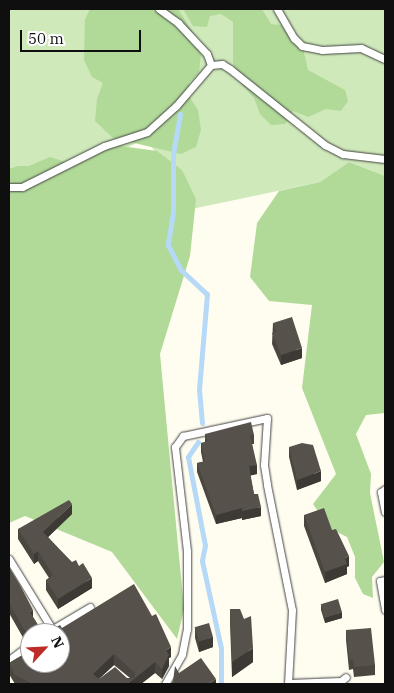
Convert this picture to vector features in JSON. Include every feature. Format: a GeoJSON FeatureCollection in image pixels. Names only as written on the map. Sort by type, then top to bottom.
{"type":"FeatureCollection","features":[{"type":"Feature","properties":{"kind":"lane"},"geometry":{"type":"LineString","coordinates":[[159,9],[178,23],[207,54],[211,65]]}},
{"type":"Feature","properties":{"kind":"lane"},"geometry":{"type":"LineString","coordinates":[[277,9],[294,38],[302,46],[322,50],[361,48],[385,59]]}},
{"type":"Feature","properties":{"kind":"lane"},"geometry":{"type":"LineString","coordinates":[[9,186],[22,187],[104,146],[147,132],[176,106],[211,65],[222,64],[325,145],[343,154],[385,159]]}},
{"type":"Feature","properties":{"kind":"lane"},"geometry":{"type":"LineString","coordinates":[[165,684],[182,654],[187,628],[187,551],[175,447],[183,436],[267,418],[266,479],[292,610],[289,684],[341,681],[346,677]]}},
{"type":"Feature","properties":{"kind":"lane"},"geometry":{"type":"LineString","coordinates":[[385,489],[381,492],[385,512]]}},
{"type":"Feature","properties":{"kind":"lane"},"geometry":{"type":"LineString","coordinates":[[9,559],[45,623]]}},
{"type":"Feature","properties":{"kind":"lane"},"geometry":{"type":"LineString","coordinates":[[385,580],[380,581],[385,610]]}},
{"type":"Feature","properties":{"kind":"lane"},"geometry":{"type":"LineString","coordinates":[[63,623],[90,607]]}},
{"type":"Feature","properties":{"kind":"lane"},"geometry":{"type":"LineString","coordinates":[[9,660],[20,652]]}},
{"type":"Feature","properties":{"kind":"green space"},"geometry":{"type":"Polygon","coordinates":[[[9,9],[385,9],[385,176],[349,162],[320,182],[187,210],[147,138],[9,204],[9,9]]]}},
{"type":"Feature","properties":{"kind":"green space"},"geometry":{"type":"Polygon","coordinates":[[[90,9],[178,9],[192,31],[201,55],[199,72],[189,83],[189,96],[198,110],[201,130],[196,147],[181,154],[113,138],[95,121],[97,99],[103,83],[92,77],[84,60],[85,19],[90,9]]]}},
{"type":"Feature","properties":{"kind":"green space"},"geometry":{"type":"Polygon","coordinates":[[[183,9],[262,9],[271,24],[281,25],[303,48],[308,70],[345,90],[348,101],[341,111],[326,109],[308,117],[293,111],[285,124],[271,125],[260,114],[254,98],[242,85],[233,63],[233,22],[221,14],[210,16],[207,27],[193,26],[183,9]]]}},
{"type":"Feature","properties":{"kind":"green space"},"geometry":{"type":"Polygon","coordinates":[[[106,144],[157,151],[182,170],[196,199],[190,256],[160,354],[184,609],[177,639],[112,552],[25,516],[9,523],[9,169],[18,166],[29,166],[50,157],[69,163],[106,144]]]}},
{"type":"Feature","properties":{"kind":"green space"},"geometry":{"type":"Polygon","coordinates":[[[349,162],[385,176],[385,413],[366,415],[356,434],[371,474],[370,493],[384,562],[372,577],[373,598],[363,594],[355,578],[355,557],[347,537],[329,528],[313,504],[336,474],[302,388],[312,305],[269,301],[250,277],[257,223],[279,191],[320,182],[349,162]]]}},
{"type":"Feature","properties":{"kind":"building"},"geometry":{"type":"Polygon","coordinates":[[[292,317],[302,348],[281,355],[272,333],[276,332],[273,323],[292,317]]]}},
{"type":"Feature","properties":{"kind":"building"},"geometry":{"type":"Polygon","coordinates":[[[251,422],[254,435],[250,435],[257,465],[249,466],[254,494],[258,494],[261,507],[242,511],[242,508],[216,515],[197,463],[205,461],[201,443],[207,442],[205,434],[251,422]]]}},
{"type":"Feature","properties":{"kind":"building"},"geometry":{"type":"Polygon","coordinates":[[[302,443],[313,445],[321,471],[297,480],[289,447],[302,443]]]}},
{"type":"Feature","properties":{"kind":"building"},"geometry":{"type":"Polygon","coordinates":[[[69,500],[72,504],[43,532],[72,562],[76,560],[79,566],[83,563],[92,578],[58,599],[46,580],[53,575],[38,551],[34,554],[18,529],[69,500]]]}},
{"type":"Feature","properties":{"kind":"building"},"geometry":{"type":"Polygon","coordinates":[[[324,508],[332,530],[336,529],[349,556],[345,558],[347,564],[325,572],[304,515],[324,508]]]}},
{"type":"Feature","properties":{"kind":"building"},"geometry":{"type":"Polygon","coordinates":[[[9,567],[33,610],[30,612],[37,623],[20,623],[9,603],[9,567]]]}},
{"type":"Feature","properties":{"kind":"building"},"geometry":{"type":"Polygon","coordinates":[[[134,584],[152,616],[156,614],[171,647],[166,650],[169,655],[162,669],[155,662],[129,683],[131,684],[33,684],[15,675],[9,663],[20,657],[20,673],[70,673],[70,623],[134,584]],[[114,654],[93,674],[99,679],[115,667],[128,679],[134,678],[135,673],[114,654]]]}},
{"type":"Feature","properties":{"kind":"building"},"geometry":{"type":"Polygon","coordinates":[[[338,599],[342,612],[325,618],[321,604],[338,599]]]}},
{"type":"Feature","properties":{"kind":"building"},"geometry":{"type":"Polygon","coordinates":[[[230,609],[240,609],[244,619],[251,616],[253,648],[232,662],[230,609]]]}},
{"type":"Feature","properties":{"kind":"building"},"geometry":{"type":"Polygon","coordinates":[[[209,623],[213,637],[199,642],[195,627],[209,623]]]}},
{"type":"Feature","properties":{"kind":"building"},"geometry":{"type":"Polygon","coordinates":[[[371,628],[375,665],[354,667],[353,659],[349,660],[346,630],[371,628]]]}},
{"type":"Feature","properties":{"kind":"building"},"geometry":{"type":"Polygon","coordinates":[[[201,658],[216,679],[208,684],[171,684],[175,666],[179,673],[201,658]]]}},
{"type":"Feature","properties":{"kind":"waterway"},"geometry":{"type":"LineString","coordinates":[[180,114],[173,154],[173,212],[168,245],[181,270],[207,294],[199,389],[202,423]]}},
{"type":"Feature","properties":{"kind":"waterway"},"geometry":{"type":"LineString","coordinates":[[198,442],[188,457],[205,545],[202,561],[221,648],[221,684]]}}]}
